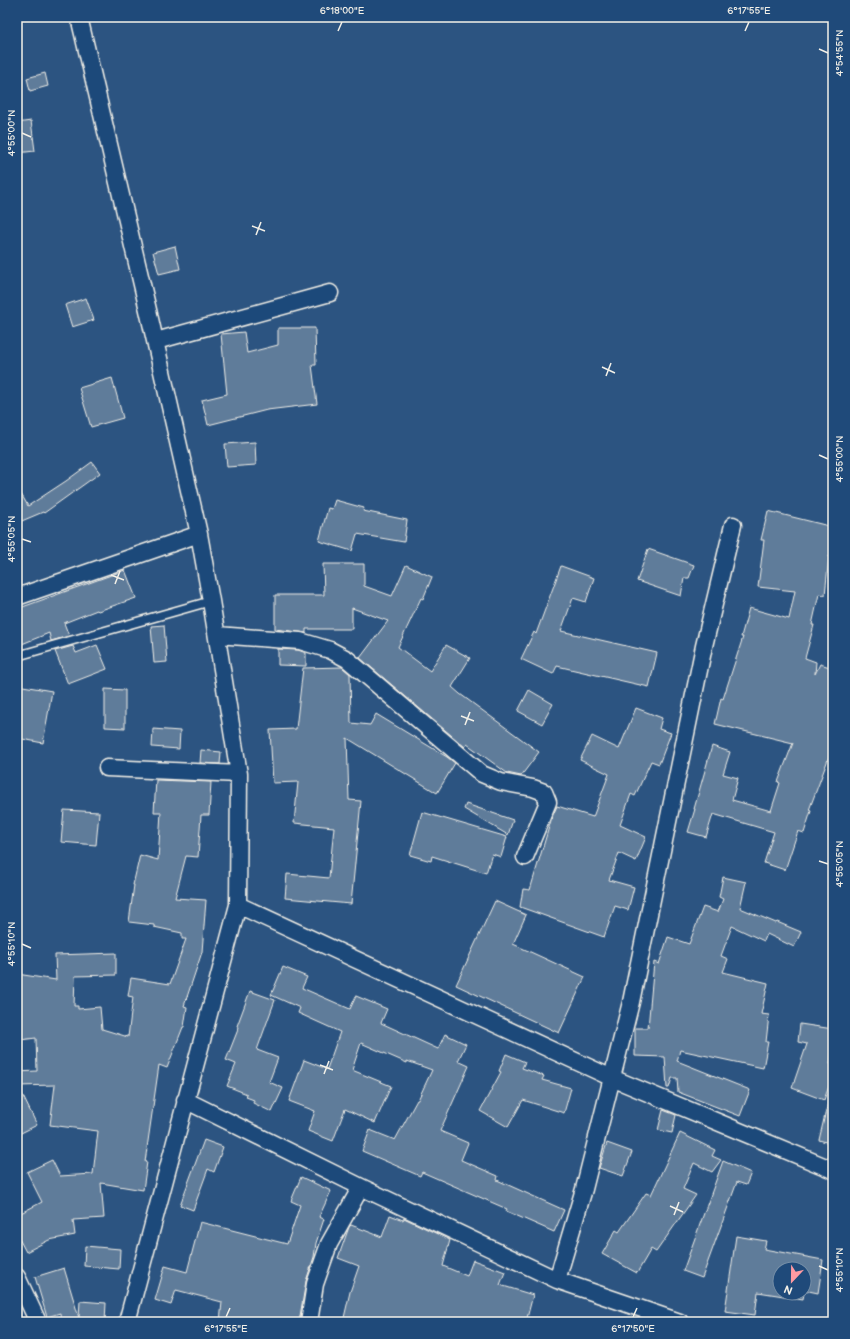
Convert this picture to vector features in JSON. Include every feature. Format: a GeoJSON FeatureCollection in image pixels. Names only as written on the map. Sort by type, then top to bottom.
{"type":"FeatureCollection","features":[{"type":"Feature","properties":{"kind":"street"},"geometry":{"type":"LineString","coordinates":[[79,17],[156,341],[199,534],[239,774],[238,905],[127,1322]]}},
{"type":"Feature","properties":{"kind":"street"},"geometry":{"type":"LineString","coordinates":[[156,341],[330,293]]}},
{"type":"Feature","properties":{"kind":"street"},"geometry":{"type":"LineString","coordinates":[[556,1280],[584,1189],[631,1002],[704,646],[733,525]]}},
{"type":"Feature","properties":{"kind":"street"},"geometry":{"type":"LineString","coordinates":[[17,597],[199,534]]}},
{"type":"Feature","properties":{"kind":"street"},"geometry":{"type":"LineString","coordinates":[[217,635],[300,641],[330,650],[347,659],[482,774],[501,782],[533,788],[544,792],[548,802],[525,857]]}},
{"type":"Feature","properties":{"kind":"street"},"geometry":{"type":"LineString","coordinates":[[107,768],[239,774]]}},
{"type":"Feature","properties":{"kind":"street"},"geometry":{"type":"LineString","coordinates":[[238,905],[612,1078],[833,1170]]}},
{"type":"Feature","properties":{"kind":"street"},"geometry":{"type":"LineString","coordinates":[[185,1100],[361,1188],[556,1280],[680,1322]]}},
{"type":"Feature","properties":{"kind":"street"},"geometry":{"type":"LineString","coordinates":[[309,1322],[315,1284],[329,1244],[361,1188]]}},
{"type":"Feature","properties":{"kind":"street"},"geometry":{"type":"LineString","coordinates":[[17,1277],[38,1322]]}},
{"type":"Feature","properties":{"kind":"lane"},"geometry":{"type":"LineString","coordinates":[[17,656],[211,601]]}},
{"type":"Feature","properties":{"kind":"building"},"geometry":{"type":"Polygon","coordinates":[[[45,73],[48,86],[30,91],[27,78],[45,73]]]}},
{"type":"Feature","properties":{"kind":"building"},"geometry":{"type":"Polygon","coordinates":[[[31,121],[35,151],[17,153],[17,123],[31,121]]]}},
{"type":"Feature","properties":{"kind":"building"},"geometry":{"type":"Polygon","coordinates":[[[175,246],[180,269],[159,274],[153,252],[175,246]]]}},
{"type":"Feature","properties":{"kind":"building"},"geometry":{"type":"Polygon","coordinates":[[[86,298],[94,320],[72,327],[65,305],[86,298]]]}},
{"type":"Feature","properties":{"kind":"building"},"geometry":{"type":"Polygon","coordinates":[[[278,328],[315,328],[316,365],[312,365],[317,404],[267,410],[208,425],[202,400],[227,394],[221,334],[244,332],[247,353],[278,345],[278,328]]]}},
{"type":"Feature","properties":{"kind":"building"},"geometry":{"type":"Polygon","coordinates":[[[112,378],[123,418],[91,427],[79,388],[112,378]]]}},
{"type":"Feature","properties":{"kind":"building"},"geometry":{"type":"Polygon","coordinates":[[[255,442],[256,465],[227,467],[225,444],[255,442]]]}},
{"type":"Feature","properties":{"kind":"building"},"geometry":{"type":"Polygon","coordinates":[[[92,462],[100,473],[44,513],[43,512],[17,523],[17,487],[28,506],[92,462]]]}},
{"type":"Feature","properties":{"kind":"building"},"geometry":{"type":"Polygon","coordinates":[[[335,500],[364,508],[363,511],[407,520],[404,542],[357,534],[352,551],[319,541],[328,508],[332,509],[335,500]]]}},
{"type":"Feature","properties":{"kind":"building"},"geometry":{"type":"Polygon","coordinates":[[[768,511],[833,527],[833,557],[829,556],[825,595],[819,594],[812,625],[814,625],[805,658],[816,662],[815,674],[820,664],[833,668],[833,746],[809,810],[811,811],[804,833],[798,831],[785,870],[764,863],[774,832],[713,814],[706,837],[688,832],[712,746],[730,752],[723,774],[738,778],[732,800],[771,811],[780,783],[778,782],[793,743],[715,724],[721,698],[723,699],[743,637],[741,637],[749,608],[789,619],[795,591],[758,587],[764,540],[761,540],[768,511]]]}},
{"type":"Feature","properties":{"kind":"building"},"geometry":{"type":"Polygon","coordinates":[[[648,549],[694,565],[689,578],[684,578],[681,596],[637,581],[648,549]]]}},
{"type":"Feature","properties":{"kind":"building"},"geometry":{"type":"Polygon","coordinates":[[[323,564],[364,564],[364,586],[392,596],[406,565],[432,577],[423,599],[421,598],[398,647],[430,671],[446,645],[470,658],[452,687],[539,752],[521,776],[507,773],[467,744],[465,747],[360,658],[388,621],[352,608],[352,629],[306,629],[306,633],[275,629],[275,595],[324,595],[323,564]]]}},
{"type":"Feature","properties":{"kind":"building"},"geometry":{"type":"Polygon","coordinates":[[[561,566],[594,578],[586,602],[573,598],[561,631],[657,653],[649,687],[557,666],[553,674],[521,659],[534,632],[536,634],[561,566]]]}},
{"type":"Feature","properties":{"kind":"building"},"geometry":{"type":"Polygon","coordinates":[[[125,570],[136,598],[98,611],[97,610],[64,623],[69,636],[51,641],[49,633],[17,646],[17,609],[125,570]]]}},
{"type":"Feature","properties":{"kind":"building"},"geometry":{"type":"Polygon","coordinates":[[[164,625],[167,662],[154,663],[151,626],[164,625]]]}},
{"type":"Feature","properties":{"kind":"building"},"geometry":{"type":"Polygon","coordinates":[[[97,645],[107,669],[68,684],[55,651],[73,646],[76,653],[97,645]]]}},
{"type":"Feature","properties":{"kind":"building"},"geometry":{"type":"Polygon","coordinates":[[[278,649],[298,650],[306,653],[306,666],[278,665],[278,649]]]}},
{"type":"Feature","properties":{"kind":"building"},"geometry":{"type":"Polygon","coordinates":[[[342,667],[350,674],[351,723],[370,725],[376,714],[455,763],[437,793],[347,738],[349,800],[361,801],[351,904],[285,898],[287,874],[329,878],[334,827],[294,823],[298,782],[273,783],[270,730],[296,729],[303,668],[342,667]]]}},
{"type":"Feature","properties":{"kind":"building"},"geometry":{"type":"Polygon","coordinates":[[[17,685],[52,691],[43,743],[17,738],[17,685]]]}},
{"type":"Feature","properties":{"kind":"building"},"geometry":{"type":"Polygon","coordinates":[[[105,689],[125,690],[125,728],[105,727],[105,689]]]}},
{"type":"Feature","properties":{"kind":"building"},"geometry":{"type":"Polygon","coordinates":[[[529,690],[553,704],[542,724],[518,711],[529,690]]]}},
{"type":"Feature","properties":{"kind":"building"},"geometry":{"type":"Polygon","coordinates":[[[636,708],[662,718],[659,729],[671,733],[659,764],[651,761],[635,796],[631,794],[620,825],[646,837],[636,861],[619,853],[609,880],[634,887],[628,910],[615,906],[604,937],[520,907],[523,889],[530,890],[552,817],[557,806],[593,817],[609,774],[580,760],[592,736],[619,749],[636,708]]]}},
{"type":"Feature","properties":{"kind":"building"},"geometry":{"type":"Polygon","coordinates":[[[153,729],[180,731],[179,749],[152,747],[153,729]]]}},
{"type":"Feature","properties":{"kind":"building"},"geometry":{"type":"Polygon","coordinates":[[[201,750],[221,752],[220,764],[200,763],[201,750]]]}},
{"type":"Feature","properties":{"kind":"building"},"geometry":{"type":"Polygon","coordinates":[[[156,780],[211,782],[209,815],[201,815],[198,857],[186,856],[175,898],[206,900],[202,952],[184,1006],[187,1007],[184,1027],[167,1068],[159,1065],[145,1162],[147,1162],[143,1190],[101,1183],[104,1218],[73,1220],[75,1235],[49,1240],[26,1252],[17,1235],[17,1215],[42,1202],[27,1172],[52,1160],[60,1176],[93,1174],[98,1131],[50,1125],[55,1085],[18,1086],[37,1125],[17,1135],[17,1072],[37,1071],[36,1038],[20,1040],[17,974],[56,980],[55,955],[116,953],[116,975],[75,976],[74,1006],[78,1006],[78,1009],[100,1007],[102,1029],[128,1037],[133,997],[128,996],[131,978],[170,984],[186,939],[182,939],[182,933],[154,927],[154,925],[129,922],[133,885],[140,855],[158,860],[161,812],[154,812],[156,780]]]}},
{"type":"Feature","properties":{"kind":"building"},"geometry":{"type":"Polygon","coordinates":[[[466,804],[513,820],[508,835],[464,809],[466,804]]]}},
{"type":"Feature","properties":{"kind":"building"},"geometry":{"type":"Polygon","coordinates":[[[64,810],[99,812],[96,845],[61,842],[64,810]]]}},
{"type":"Feature","properties":{"kind":"building"},"geometry":{"type":"Polygon","coordinates":[[[422,812],[507,837],[501,857],[492,854],[486,873],[432,856],[431,861],[410,855],[422,812]]]}},
{"type":"Feature","properties":{"kind":"building"},"geometry":{"type":"Polygon","coordinates":[[[723,877],[746,882],[740,908],[801,932],[794,947],[767,934],[764,941],[732,926],[721,956],[728,959],[723,972],[768,983],[761,1014],[769,1015],[766,1042],[768,1042],[763,1068],[680,1050],[677,1061],[750,1090],[740,1116],[678,1092],[677,1078],[672,1078],[669,1088],[667,1088],[665,1057],[635,1056],[635,1028],[648,1028],[654,962],[659,964],[668,937],[689,944],[703,907],[718,912],[723,899],[719,897],[723,877]]]}},
{"type":"Feature","properties":{"kind":"building"},"geometry":{"type":"Polygon","coordinates":[[[495,901],[526,915],[513,944],[585,977],[559,1033],[456,985],[495,901]]]}},
{"type":"Feature","properties":{"kind":"building"},"geometry":{"type":"Polygon","coordinates":[[[283,967],[307,977],[302,988],[350,1009],[356,996],[387,1009],[381,1023],[438,1049],[445,1034],[466,1044],[458,1061],[469,1066],[440,1131],[468,1143],[461,1160],[498,1176],[497,1180],[564,1210],[554,1232],[506,1211],[507,1209],[422,1172],[420,1176],[362,1151],[370,1130],[395,1140],[418,1100],[432,1070],[407,1061],[407,1063],[361,1043],[352,1070],[391,1086],[375,1123],[345,1109],[333,1141],[308,1131],[315,1111],[289,1101],[304,1060],[327,1069],[340,1032],[298,1013],[300,1008],[271,995],[283,967]]]}},
{"type":"Feature","properties":{"kind":"building"},"geometry":{"type":"Polygon","coordinates":[[[250,991],[275,1000],[257,1050],[278,1058],[269,1082],[283,1088],[272,1112],[253,1103],[254,1100],[246,1097],[247,1094],[227,1086],[236,1064],[226,1060],[239,1027],[237,1026],[250,991]]]}},
{"type":"Feature","properties":{"kind":"building"},"geometry":{"type":"Polygon","coordinates":[[[800,1024],[833,1029],[830,1064],[833,1066],[833,1075],[824,1100],[792,1088],[807,1044],[798,1042],[800,1024]]]}},
{"type":"Feature","properties":{"kind":"building"},"geometry":{"type":"Polygon","coordinates":[[[506,1054],[525,1062],[522,1068],[544,1076],[542,1080],[571,1088],[564,1113],[523,1100],[508,1127],[480,1111],[501,1072],[499,1071],[506,1054]]]}},
{"type":"Feature","properties":{"kind":"building"},"geometry":{"type":"Polygon","coordinates":[[[828,1102],[833,1103],[833,1144],[819,1140],[828,1102]]]}},
{"type":"Feature","properties":{"kind":"building"},"geometry":{"type":"Polygon","coordinates":[[[663,1110],[676,1115],[672,1133],[658,1130],[663,1110]]]}},
{"type":"Feature","properties":{"kind":"building"},"geometry":{"type":"Polygon","coordinates":[[[680,1133],[715,1150],[712,1156],[721,1160],[712,1172],[694,1163],[683,1189],[696,1195],[656,1252],[651,1249],[637,1273],[602,1254],[616,1230],[619,1232],[646,1193],[651,1195],[680,1133]]]}},
{"type":"Feature","properties":{"kind":"building"},"geometry":{"type":"Polygon","coordinates":[[[204,1140],[223,1147],[214,1172],[208,1169],[193,1210],[180,1205],[204,1140]]]}},
{"type":"Feature","properties":{"kind":"building"},"geometry":{"type":"Polygon","coordinates":[[[607,1143],[632,1152],[623,1176],[599,1168],[607,1143]]]}},
{"type":"Feature","properties":{"kind":"building"},"geometry":{"type":"Polygon","coordinates":[[[723,1161],[751,1173],[746,1185],[737,1182],[702,1278],[683,1271],[723,1161]]]}},
{"type":"Feature","properties":{"kind":"building"},"geometry":{"type":"Polygon","coordinates":[[[301,1177],[331,1191],[319,1217],[324,1219],[306,1281],[299,1322],[220,1322],[222,1302],[176,1290],[171,1305],[155,1300],[165,1266],[187,1272],[200,1222],[287,1244],[300,1205],[291,1201],[301,1177]]]}},
{"type":"Feature","properties":{"kind":"building"},"geometry":{"type":"Polygon","coordinates":[[[390,1215],[403,1220],[404,1218],[450,1240],[443,1266],[467,1276],[473,1260],[505,1272],[500,1285],[533,1295],[526,1322],[343,1322],[350,1292],[359,1266],[338,1258],[349,1227],[351,1225],[382,1237],[390,1215]]]}},
{"type":"Feature","properties":{"kind":"building"},"geometry":{"type":"Polygon","coordinates":[[[736,1236],[766,1241],[764,1249],[823,1260],[818,1293],[812,1292],[812,1261],[772,1261],[772,1294],[758,1292],[755,1315],[725,1311],[736,1236]]]}},
{"type":"Feature","properties":{"kind":"building"},"geometry":{"type":"Polygon","coordinates":[[[85,1246],[120,1249],[119,1269],[84,1266],[85,1246]]]}},
{"type":"Feature","properties":{"kind":"building"},"geometry":{"type":"Polygon","coordinates":[[[64,1268],[79,1318],[80,1301],[106,1303],[105,1322],[61,1322],[60,1313],[47,1317],[35,1277],[64,1268]]]}}]}
